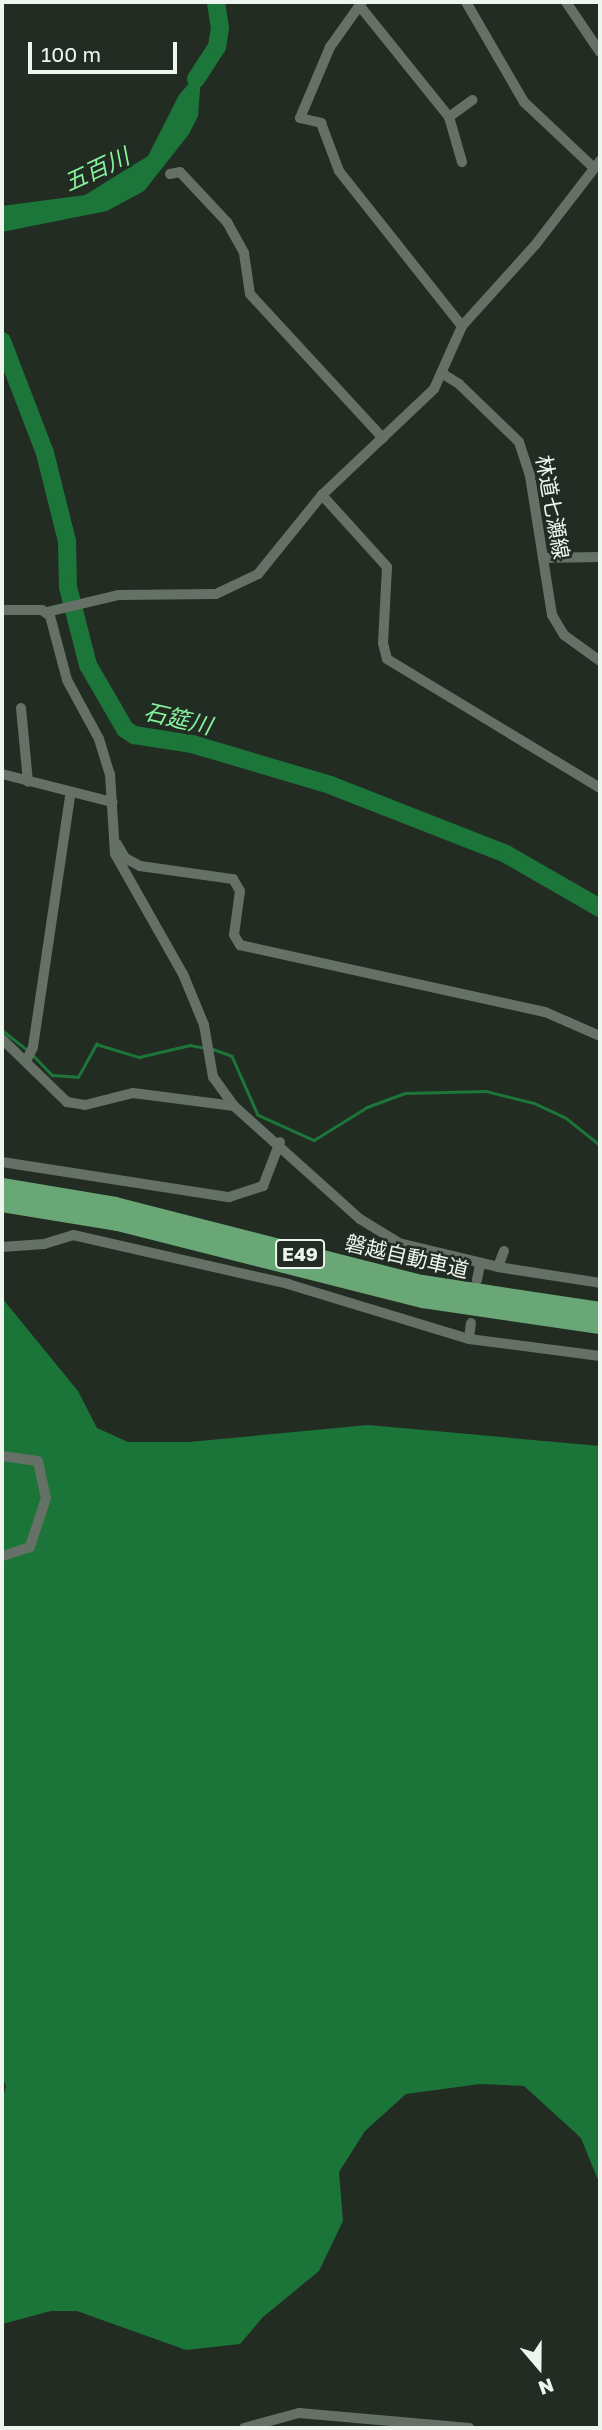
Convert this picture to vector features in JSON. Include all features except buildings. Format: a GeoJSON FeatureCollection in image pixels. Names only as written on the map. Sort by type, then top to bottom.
{"type":"FeatureCollection","features":[{"type":"Feature","properties":{"kind":"highway","name":"磐越自動車道"},"geometry":{"type":"LineString","coordinates":[[2,1187],[116,1206],[422,1284],[600,1311]]}},
{"type":"Feature","properties":{"kind":"highway","name":"磐越自動車道"},"geometry":{"type":"LineString","coordinates":[[2,1203],[118,1222],[424,1299],[600,1325]]}},
{"type":"Feature","properties":{"kind":"street"},"geometry":{"type":"LineString","coordinates":[[2,610],[51,610],[103,598],[209,595],[236,588],[264,568],[321,495],[426,399],[443,374],[463,326],[536,244],[597,164],[524,102],[466,2]]}},
{"type":"Feature","properties":{"kind":"street"},"geometry":{"type":"LineString","coordinates":[[566,2],[600,52]]}},
{"type":"Feature","properties":{"kind":"street"},"geometry":{"type":"LineString","coordinates":[[462,162],[449,117],[361,4],[330,47],[300,118],[321,123],[339,170],[463,326]]}},
{"type":"Feature","properties":{"kind":"street"},"geometry":{"type":"LineString","coordinates":[[449,117],[472,100]]}},
{"type":"Feature","properties":{"kind":"street"},"geometry":{"type":"LineString","coordinates":[[170,174],[180,172],[227,222],[244,253],[250,294],[383,438]]}},
{"type":"Feature","properties":{"kind":"street","name":"林道七瀬線"},"geometry":{"type":"LineString","coordinates":[[443,374],[455,380],[519,442],[552,615],[561,631],[600,661]]}},
{"type":"Feature","properties":{"kind":"street"},"geometry":{"type":"LineString","coordinates":[[321,495],[387,567],[383,643],[387,659],[600,788]]}},
{"type":"Feature","properties":{"kind":"street"},"geometry":{"type":"LineString","coordinates":[[543,558],[600,557]]}},
{"type":"Feature","properties":{"kind":"street"},"geometry":{"type":"LineString","coordinates":[[51,610],[67,680],[99,739],[110,774],[112,839],[123,872],[167,941],[199,1009],[213,1077],[234,1106],[280,1142],[360,1219],[399,1243],[480,1265],[600,1283]]}},
{"type":"Feature","properties":{"kind":"street"},"geometry":{"type":"LineString","coordinates":[[20,708],[28,782]]}},
{"type":"Feature","properties":{"kind":"street"},"geometry":{"type":"LineString","coordinates":[[2,774],[70,795],[112,802]]}},
{"type":"Feature","properties":{"kind":"street"},"geometry":{"type":"LineString","coordinates":[[27,1059],[33,1047],[70,795]]}},
{"type":"Feature","properties":{"kind":"street"},"geometry":{"type":"LineString","coordinates":[[112,839],[125,858],[140,866],[233,879],[240,891],[234,934],[240,945],[545,1012],[600,1036]]}},
{"type":"Feature","properties":{"kind":"street"},"geometry":{"type":"LineString","coordinates":[[2,1039],[27,1059],[57,1095],[72,1104],[133,1093],[234,1106]]}},
{"type":"Feature","properties":{"kind":"street"},"geometry":{"type":"LineString","coordinates":[[2,1162],[229,1197],[263,1186],[280,1142]]}},
{"type":"Feature","properties":{"kind":"street"},"geometry":{"type":"LineString","coordinates":[[2,1247],[44,1244],[73,1235],[97,1239],[198,1267],[288,1284],[469,1339],[600,1356]]}},
{"type":"Feature","properties":{"kind":"street"},"geometry":{"type":"LineString","coordinates":[[498,1268],[504,1251]]}},
{"type":"Feature","properties":{"kind":"street"},"geometry":{"type":"LineString","coordinates":[[478,1280],[480,1265]]}},
{"type":"Feature","properties":{"kind":"street"},"geometry":{"type":"LineString","coordinates":[[469,1339],[471,1323]]}},
{"type":"Feature","properties":{"kind":"street"},"geometry":{"type":"LineString","coordinates":[[2,1456],[38,1461],[46,1499],[30,1547],[2,1556]]}},
{"type":"Feature","properties":{"kind":"street"},"geometry":{"type":"LineString","coordinates":[[244,2428],[299,2413],[470,2428]]}},
{"type":"Feature","properties":{"kind":"shaded area"},"geometry":{"type":"Polygon","coordinates":[[[209,60],[201,77],[198,116],[189,134],[144,191],[107,211],[2,232],[2,206],[85,195],[148,156],[179,95],[209,60]]]}},
{"type":"Feature","properties":{"kind":"shaded area"},"geometry":{"type":"Polygon","coordinates":[[[2,1298],[78,1391],[97,1428],[128,1442],[189,1442],[368,1425],[600,1446],[600,2185],[581,2138],[524,2086],[480,2084],[406,2094],[365,2131],[339,2172],[343,2221],[319,2271],[263,2317],[240,2344],[186,2350],[77,2311],[51,2311],[2,2324],[2,2102],[6,2086],[2,2077],[2,1298]]]}},
{"type":"Feature","properties":{"kind":"waterway","name":"五百川"},"geometry":{"type":"LineString","coordinates":[[196,79],[217,47],[220,28],[216,2]]}},
{"type":"Feature","properties":{"kind":"waterway","name":"石筵川"},"geometry":{"type":"LineString","coordinates":[[2,341],[45,453],[67,541],[68,587],[88,665],[125,729],[134,735],[192,744],[330,785],[506,854],[600,908]]}},
{"type":"Feature","properties":{"kind":"waterway"},"geometry":{"type":"LineString","coordinates":[[2,1030],[28,1050]]}},
{"type":"Feature","properties":{"kind":"waterway"},"geometry":{"type":"LineString","coordinates":[[33,1055],[52,1075],[78,1077],[96,1044],[139,1057],[190,1045],[206,1048]]}},
{"type":"Feature","properties":{"kind":"waterway"},"geometry":{"type":"LineString","coordinates":[[213,1049],[232,1056],[258,1115],[314,1140],[367,1107],[405,1093],[486,1091],[534,1103],[566,1118],[600,1145]]}}]}
